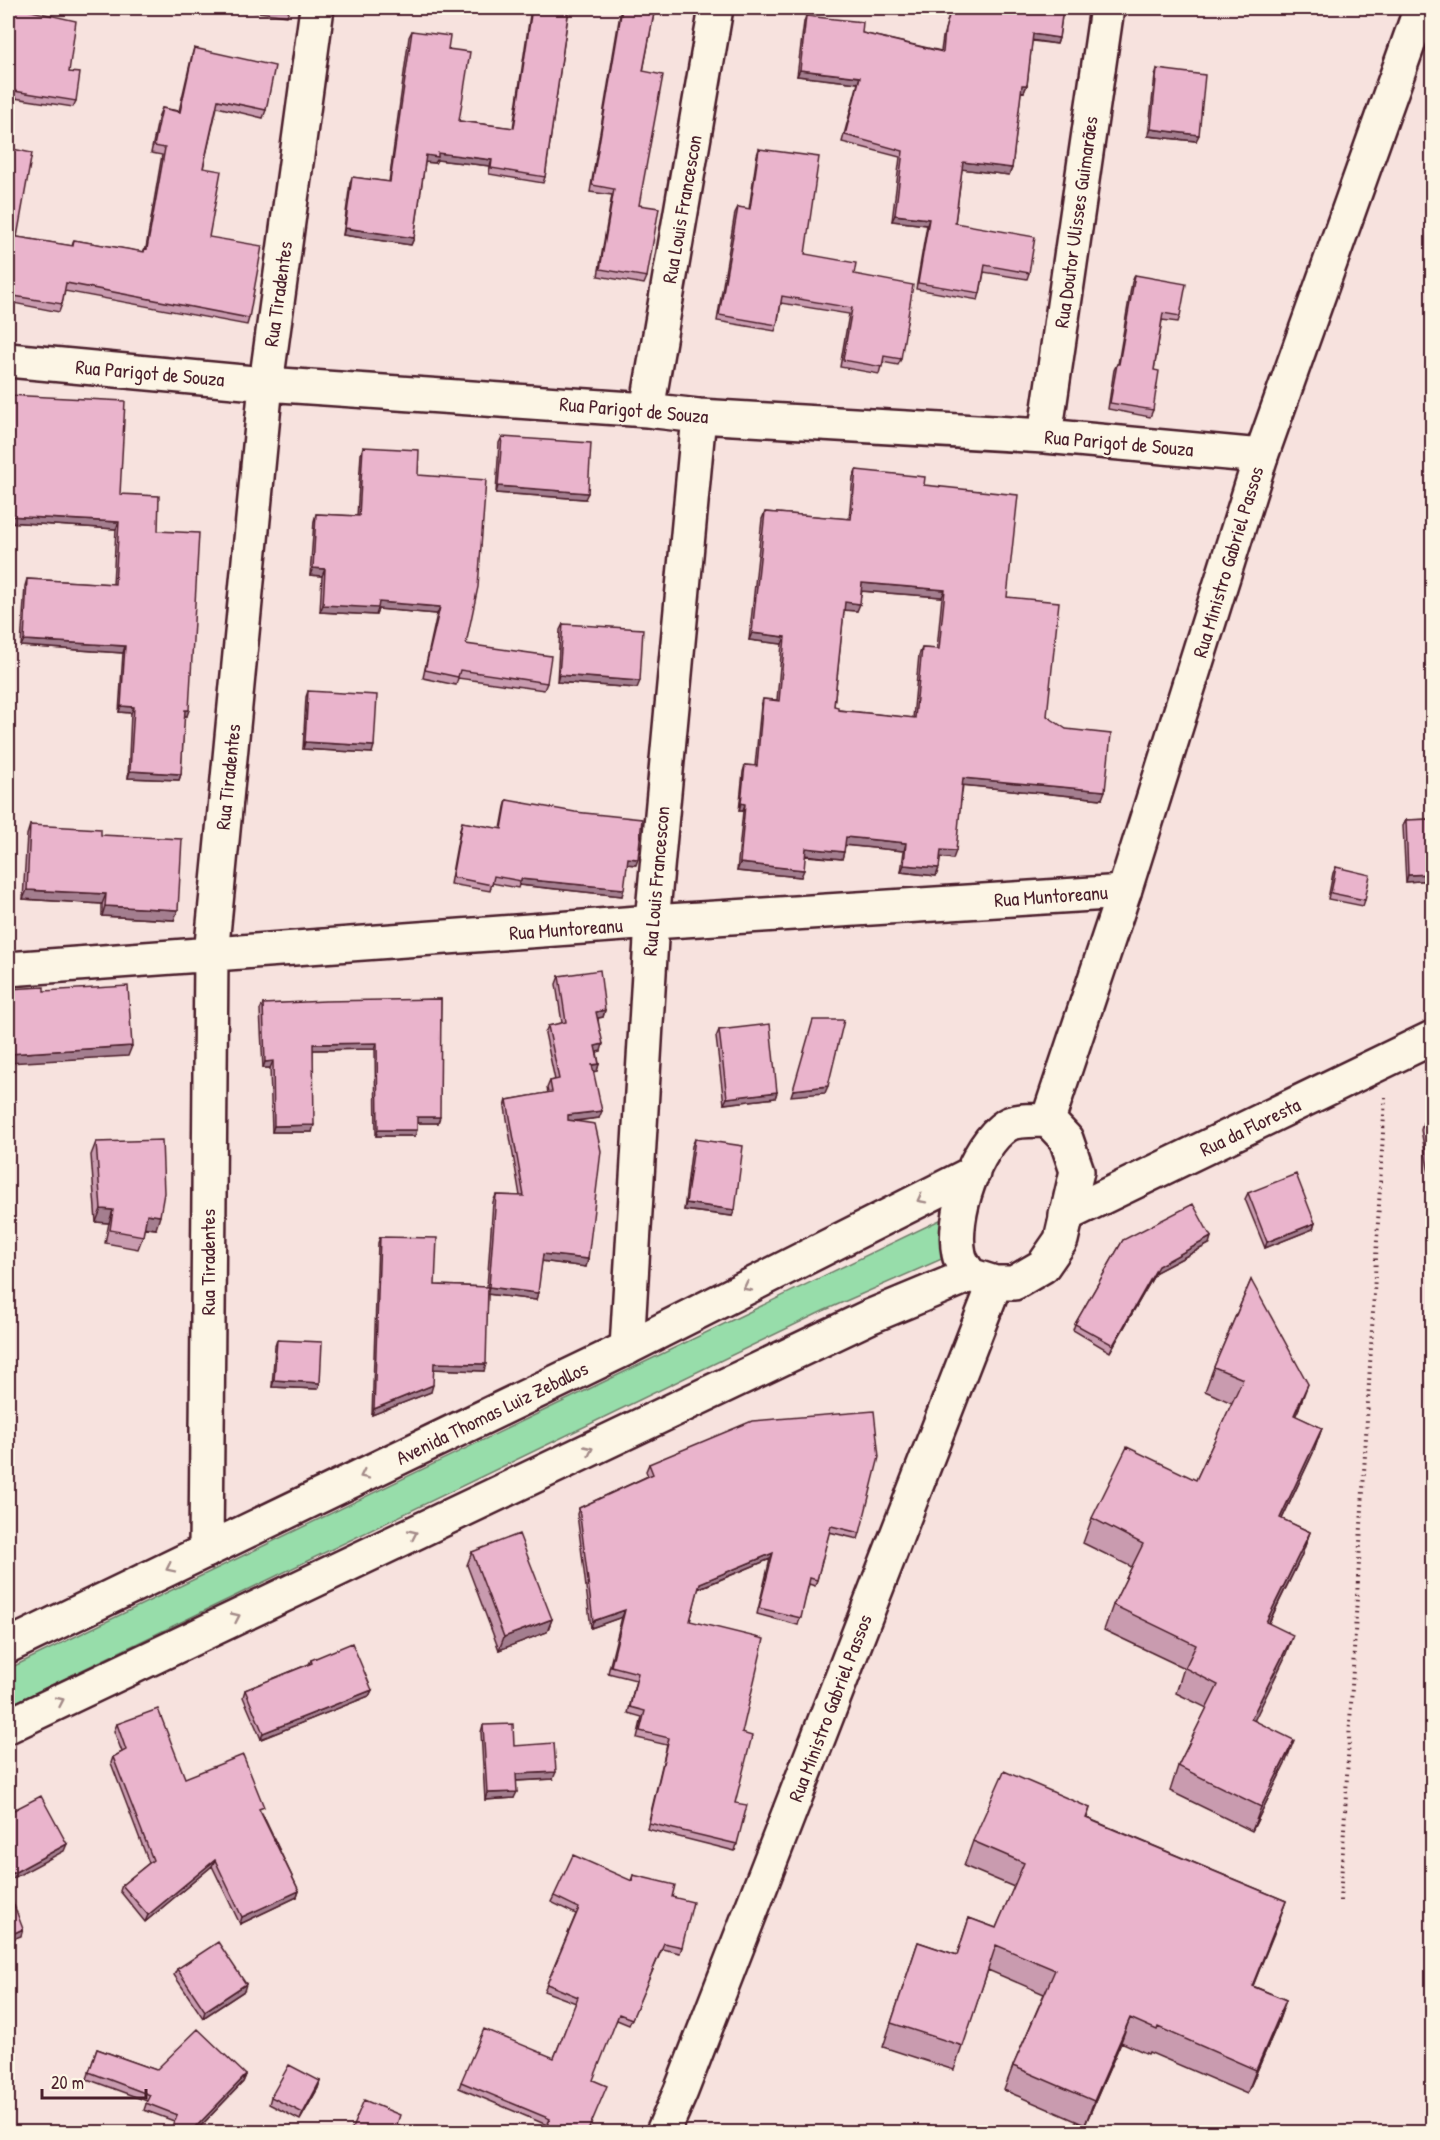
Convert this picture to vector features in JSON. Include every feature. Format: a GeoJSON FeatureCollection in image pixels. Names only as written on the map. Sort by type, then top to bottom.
{"type":"FeatureCollection","features":[{"type":"Feature","properties":{"kind":"street","name":"Rua Tiradentes"},"geometry":{"type":"LineString","coordinates":[[206,1551],[211,955],[266,384],[317,8]]}},
{"type":"Feature","properties":{"kind":"street","name":"Rua Louis Francescon"},"geometry":{"type":"LineString","coordinates":[[648,410],[716,8]]}},
{"type":"Feature","properties":{"kind":"street","name":"Rua Doutor Ulisses Guimarães"},"geometry":{"type":"LineString","coordinates":[[1045,436],[1107,8]]}},
{"type":"Feature","properties":{"kind":"street","name":"Rua Ministro Gabriel Passos"},"geometry":{"type":"LineString","coordinates":[[1048,1120],[1124,892],[1261,456],[1421,8]]}},
{"type":"Feature","properties":{"kind":"street","name":"Rua Parigot de Souza"},"geometry":{"type":"LineString","coordinates":[[8,360],[266,384],[648,410],[699,416],[1045,436],[1261,456]]}},
{"type":"Feature","properties":{"kind":"street","name":"Rua Louis Francescon"},"geometry":{"type":"LineString","coordinates":[[627,1348],[652,922],[699,416]]}},
{"type":"Feature","properties":{"kind":"street","name":"Rua Muntoreanu"},"geometry":{"type":"LineString","coordinates":[[8,969],[652,922],[1124,892]]}},
{"type":"Feature","properties":{"kind":"street","name":"Rua da Floresta"},"geometry":{"type":"LineString","coordinates":[[1066,1215],[1432,1038]]}},
{"type":"Feature","properties":{"kind":"street"},"geometry":{"type":"LineString","coordinates":[[8,1726],[869,1317],[982,1279],[1014,1283],[1043,1266],[1061,1240],[1077,1171],[1066,1138],[1048,1120],[1010,1123],[995,1134],[973,1173],[961,1205],[957,1233],[959,1256],[982,1279]]}},
{"type":"Feature","properties":{"kind":"street","name":"Avenida Thomas Luiz Zeballos"},"geometry":{"type":"LineString","coordinates":[[8,1646],[627,1348],[973,1173]]}},
{"type":"Feature","properties":{"kind":"street","name":"Rua Ministro Gabriel Passos"},"geometry":{"type":"LineString","coordinates":[[663,2133],[686,2080],[982,1279]]}},
{"type":"Feature","properties":{"kind":"path"},"geometry":{"type":"LineString","coordinates":[[1340,1901],[1387,1060]]}},
{"type":"Feature","properties":{"kind":"green space"},"geometry":{"type":"Polygon","coordinates":[[[946,1217],[944,1258],[823,1311],[8,1706],[8,1669],[946,1217]]]}},
{"type":"Feature","properties":{"kind":"building"},"geometry":{"type":"Polygon","coordinates":[[[13,8],[76,21],[69,72],[80,73],[76,101],[8,90],[8,40],[13,8]]]}},
{"type":"Feature","properties":{"kind":"building"},"geometry":{"type":"Polygon","coordinates":[[[532,8],[569,8],[545,177],[491,168],[492,160],[438,153],[438,157],[426,155],[414,238],[345,228],[352,177],[390,182],[412,31],[450,36],[448,49],[470,52],[459,121],[514,128],[532,8]]]}},
{"type":"Feature","properties":{"kind":"building"},"geometry":{"type":"Polygon","coordinates":[[[622,8],[655,8],[643,71],[663,75],[639,205],[659,208],[647,277],[600,269],[614,189],[592,185],[622,8]]]}},
{"type":"Feature","properties":{"kind":"building"},"geometry":{"type":"Polygon","coordinates":[[[951,8],[1063,8],[1059,38],[1033,34],[1027,85],[1022,85],[1012,168],[963,162],[955,223],[1035,237],[1029,273],[985,265],[980,293],[918,283],[929,219],[895,215],[903,151],[845,135],[860,77],[800,70],[806,16],[863,22],[862,33],[943,52],[945,30],[951,8]]]}},
{"type":"Feature","properties":{"kind":"building"},"geometry":{"type":"Polygon","coordinates":[[[194,48],[275,66],[266,110],[218,100],[203,168],[221,171],[209,237],[262,246],[249,318],[66,283],[62,304],[8,295],[8,148],[32,153],[17,237],[73,246],[74,240],[144,252],[145,248],[147,249],[165,148],[154,146],[162,108],[180,112],[194,48]]]}},
{"type":"Feature","properties":{"kind":"building"},"geometry":{"type":"Polygon","coordinates":[[[1157,69],[1205,75],[1199,135],[1151,129],[1157,69]]]}},
{"type":"Feature","properties":{"kind":"building"},"geometry":{"type":"Polygon","coordinates":[[[759,149],[819,157],[805,254],[856,263],[854,274],[913,285],[901,359],[884,356],[882,367],[843,360],[852,308],[782,296],[777,325],[719,315],[738,207],[750,209],[759,149]]]}},
{"type":"Feature","properties":{"kind":"building"},"geometry":{"type":"Polygon","coordinates":[[[1135,275],[1186,284],[1180,316],[1163,313],[1154,370],[1159,371],[1153,410],[1110,403],[1135,275]]]}},
{"type":"Feature","properties":{"kind":"building"},"geometry":{"type":"Polygon","coordinates":[[[8,395],[125,401],[120,494],[159,496],[158,531],[199,533],[189,710],[185,710],[181,774],[130,771],[134,707],[121,706],[125,646],[24,640],[27,579],[115,584],[119,522],[8,516],[8,395]]]}},
{"type":"Feature","properties":{"kind":"building"},"geometry":{"type":"Polygon","coordinates":[[[502,437],[591,443],[588,493],[498,486],[502,437]]]}},
{"type":"Feature","properties":{"kind":"building"},"geometry":{"type":"Polygon","coordinates":[[[363,447],[419,450],[418,475],[486,480],[478,587],[466,644],[551,656],[547,683],[460,670],[458,677],[425,670],[440,607],[379,602],[378,608],[323,605],[325,569],[313,568],[316,514],[359,516],[363,447]]]}},
{"type":"Feature","properties":{"kind":"building"},"geometry":{"type":"Polygon","coordinates":[[[856,470],[925,477],[924,485],[1018,495],[1007,597],[1059,602],[1047,716],[1066,729],[1111,734],[1105,791],[963,778],[956,851],[941,850],[939,868],[904,865],[906,843],[846,837],[844,852],[806,848],[804,870],[740,863],[745,804],[741,803],[745,765],[757,766],[763,699],[779,701],[785,637],[752,633],[765,512],[851,519],[856,470]],[[862,583],[860,604],[845,602],[834,706],[838,707],[838,710],[915,718],[922,648],[939,649],[945,590],[862,583]]]}},
{"type":"Feature","properties":{"kind":"building"},"geometry":{"type":"Polygon","coordinates":[[[563,624],[643,629],[640,681],[559,675],[563,624]]]}},
{"type":"Feature","properties":{"kind":"building"},"geometry":{"type":"Polygon","coordinates":[[[308,691],[377,695],[374,746],[305,742],[308,691]]]}},
{"type":"Feature","properties":{"kind":"building"},"geometry":{"type":"Polygon","coordinates":[[[8,726],[13,727],[11,759],[8,759],[8,726]]]}},
{"type":"Feature","properties":{"kind":"building"},"geometry":{"type":"Polygon","coordinates":[[[507,800],[575,812],[642,819],[638,859],[628,858],[624,889],[521,879],[521,881],[494,876],[492,885],[452,877],[462,822],[502,829],[507,800]]]}},
{"type":"Feature","properties":{"kind":"building"},"geometry":{"type":"Polygon","coordinates":[[[1432,819],[1432,874],[1408,875],[1406,820],[1432,819]]]}},
{"type":"Feature","properties":{"kind":"building"},"geometry":{"type":"Polygon","coordinates":[[[30,825],[101,829],[101,835],[182,839],[178,910],[105,906],[106,894],[27,890],[30,825]]]}},
{"type":"Feature","properties":{"kind":"building"},"geometry":{"type":"Polygon","coordinates":[[[1336,867],[1370,875],[1365,900],[1331,893],[1336,867]]]}},
{"type":"Feature","properties":{"kind":"building"},"geometry":{"type":"Polygon","coordinates":[[[600,970],[605,1010],[596,1012],[603,1044],[595,1046],[599,1064],[592,1065],[602,1111],[568,1115],[568,1120],[595,1124],[601,1151],[588,1259],[543,1254],[538,1293],[489,1287],[496,1195],[524,1196],[507,1100],[552,1092],[550,1081],[559,1079],[548,1026],[566,1022],[559,976],[600,970]]]}},
{"type":"Feature","properties":{"kind":"building"},"geometry":{"type":"Polygon","coordinates":[[[128,986],[132,1046],[8,1054],[8,989],[44,987],[44,991],[128,986]]]}},
{"type":"Feature","properties":{"kind":"building"},"geometry":{"type":"Polygon","coordinates":[[[441,999],[440,1117],[417,1117],[417,1130],[378,1130],[377,1043],[313,1044],[314,1125],[274,1126],[273,1061],[265,1062],[263,1004],[441,999]]]}},
{"type":"Feature","properties":{"kind":"building"},"geometry":{"type":"Polygon","coordinates":[[[813,1020],[844,1020],[828,1086],[793,1090],[813,1020]]]}},
{"type":"Feature","properties":{"kind":"building"},"geometry":{"type":"Polygon","coordinates":[[[770,1024],[777,1092],[727,1098],[719,1030],[770,1024]]]}},
{"type":"Feature","properties":{"kind":"building"},"geometry":{"type":"Polygon","coordinates":[[[1432,1122],[1432,1172],[1423,1123],[1432,1122]]]}},
{"type":"Feature","properties":{"kind":"building"},"geometry":{"type":"Polygon","coordinates":[[[695,1139],[743,1146],[735,1210],[686,1203],[695,1139]]]}},
{"type":"Feature","properties":{"kind":"building"},"geometry":{"type":"Polygon","coordinates":[[[162,1140],[164,1193],[160,1216],[147,1214],[143,1236],[110,1230],[113,1210],[101,1209],[96,1142],[162,1140]]]}},
{"type":"Feature","properties":{"kind":"building"},"geometry":{"type":"Polygon","coordinates":[[[1296,1174],[1315,1223],[1267,1242],[1248,1193],[1296,1174]]]}},
{"type":"Feature","properties":{"kind":"building"},"geometry":{"type":"Polygon","coordinates":[[[1193,1204],[1211,1237],[1158,1266],[1113,1345],[1075,1324],[1123,1240],[1193,1204]]]}},
{"type":"Feature","properties":{"kind":"building"},"geometry":{"type":"Polygon","coordinates":[[[380,1237],[437,1238],[435,1285],[488,1287],[486,1364],[434,1363],[433,1385],[374,1409],[380,1237]]]}},
{"type":"Feature","properties":{"kind":"building"},"geometry":{"type":"Polygon","coordinates":[[[1251,1280],[1308,1384],[1294,1415],[1322,1428],[1280,1518],[1310,1532],[1266,1622],[1293,1635],[1251,1719],[1294,1740],[1261,1807],[1178,1766],[1218,1685],[1185,1668],[1196,1645],[1113,1605],[1143,1544],[1092,1518],[1127,1447],[1196,1480],[1243,1379],[1214,1367],[1251,1280]]]}},
{"type":"Feature","properties":{"kind":"building"},"geometry":{"type":"Polygon","coordinates":[[[277,1340],[322,1342],[320,1383],[274,1380],[277,1340]]]}},
{"type":"Feature","properties":{"kind":"building"},"geometry":{"type":"Polygon","coordinates":[[[874,1411],[879,1457],[860,1533],[831,1526],[817,1580],[810,1578],[801,1618],[759,1608],[773,1553],[700,1583],[690,1621],[764,1639],[742,1733],[752,1736],[735,1803],[747,1805],[737,1844],[649,1823],[669,1738],[640,1731],[645,1711],[630,1707],[638,1673],[611,1666],[625,1610],[593,1621],[579,1508],[653,1474],[649,1464],[752,1421],[874,1411]]]}},
{"type":"Feature","properties":{"kind":"building"},"geometry":{"type":"Polygon","coordinates":[[[519,1534],[552,1619],[504,1637],[472,1552],[519,1534]]]}},
{"type":"Feature","properties":{"kind":"building"},"geometry":{"type":"Polygon","coordinates":[[[352,1643],[372,1690],[263,1733],[245,1690],[312,1663],[311,1660],[352,1643]]]}},
{"type":"Feature","properties":{"kind":"building"},"geometry":{"type":"Polygon","coordinates":[[[158,1709],[185,1778],[243,1755],[264,1807],[259,1809],[299,1891],[242,1917],[215,1860],[148,1915],[122,1885],[153,1860],[113,1757],[126,1750],[117,1724],[158,1709]]]}},
{"type":"Feature","properties":{"kind":"building"},"geometry":{"type":"Polygon","coordinates":[[[513,1724],[514,1746],[554,1743],[556,1772],[516,1774],[517,1792],[487,1793],[483,1725],[513,1724]]]}},
{"type":"Feature","properties":{"kind":"building"},"geometry":{"type":"Polygon","coordinates":[[[1004,1771],[1090,1808],[1086,1818],[1286,1901],[1252,1986],[1286,2000],[1256,2070],[1158,2027],[1157,2030],[1130,2018],[1094,2101],[1013,2066],[1055,1970],[996,1945],[963,2046],[891,2023],[918,1942],[957,1955],[969,1918],[996,1928],[1024,1863],[973,1841],[1004,1771]]]}},
{"type":"Feature","properties":{"kind":"building"},"geometry":{"type":"Polygon","coordinates":[[[41,1796],[67,1844],[8,1876],[8,1813],[41,1796]]]}},
{"type":"Feature","properties":{"kind":"building"},"geometry":{"type":"Polygon","coordinates":[[[573,1855],[632,1881],[633,1875],[675,1885],[672,1897],[693,1902],[682,1947],[664,1943],[632,2019],[619,2014],[593,2080],[607,2086],[587,2133],[544,2133],[550,2119],[461,2082],[484,2029],[554,2058],[578,1997],[547,1984],[579,1908],[554,1896],[573,1855]]]}},
{"type":"Feature","properties":{"kind":"building"},"geometry":{"type":"Polygon","coordinates":[[[8,1889],[23,1929],[8,1936],[8,1889]]]}},
{"type":"Feature","properties":{"kind":"building"},"geometry":{"type":"Polygon","coordinates":[[[218,1942],[246,1984],[205,2011],[177,1969],[218,1942]]]}},
{"type":"Feature","properties":{"kind":"building"},"geometry":{"type":"Polygon","coordinates":[[[198,2029],[246,2075],[190,2133],[170,2133],[177,2115],[146,2103],[150,2095],[89,2072],[97,2049],[156,2070],[198,2029]]]}},
{"type":"Feature","properties":{"kind":"building"},"geometry":{"type":"Polygon","coordinates":[[[289,2065],[320,2081],[303,2113],[271,2097],[289,2065]]]}},
{"type":"Feature","properties":{"kind":"building"},"geometry":{"type":"Polygon","coordinates":[[[364,2100],[400,2115],[397,2124],[418,2133],[350,2133],[364,2100]]]}}]}
